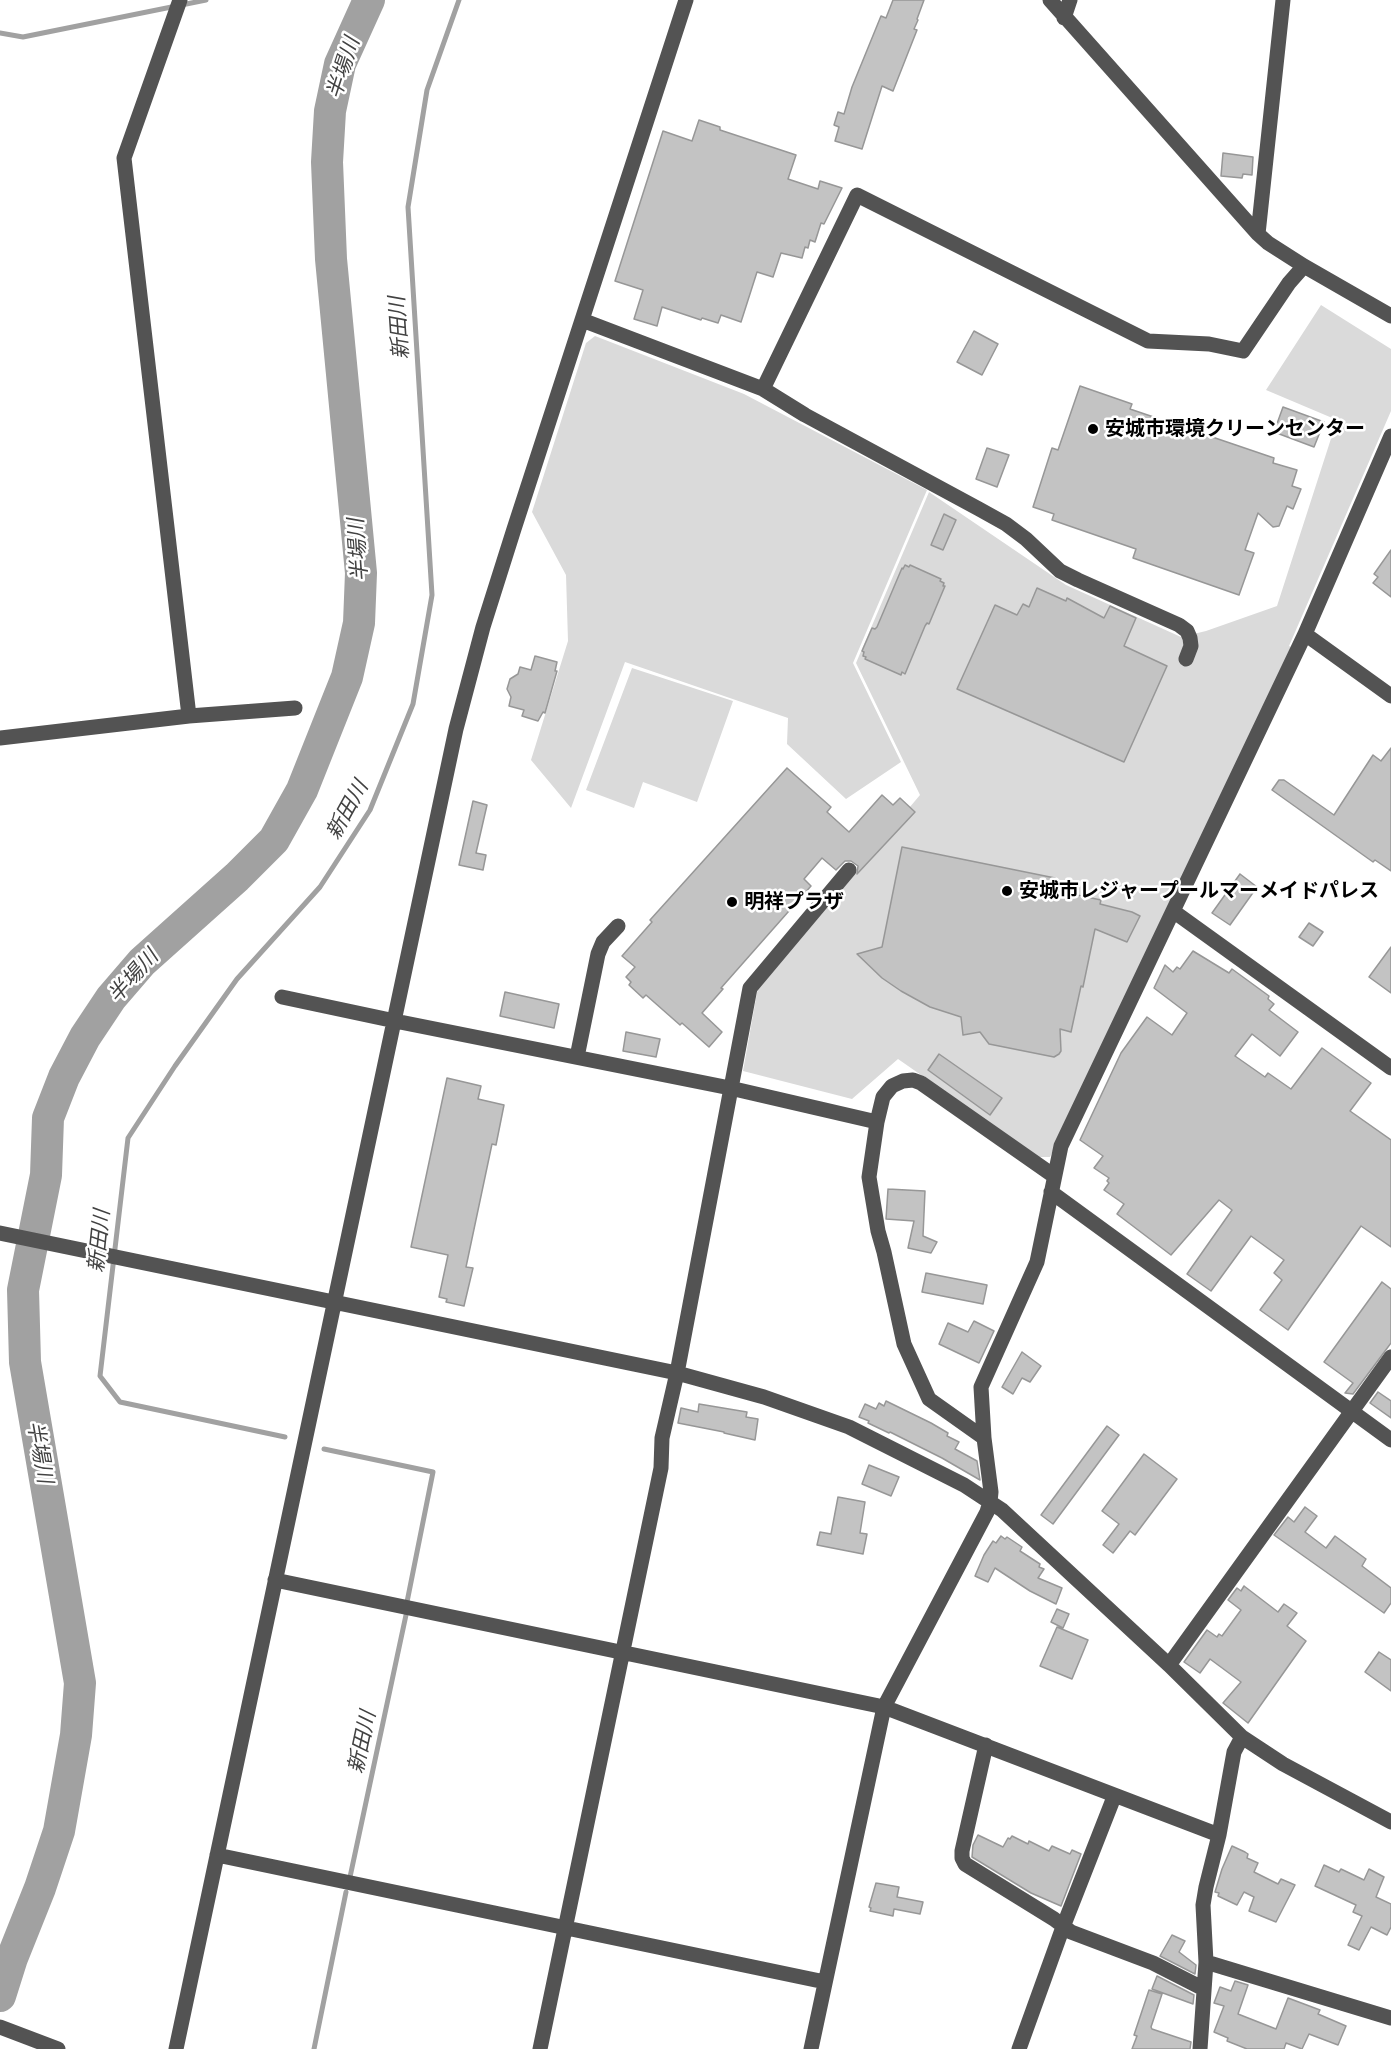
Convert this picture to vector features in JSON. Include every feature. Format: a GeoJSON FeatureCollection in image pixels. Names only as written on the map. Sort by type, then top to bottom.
{"type":"FeatureCollection","features":[{"type":"Feature","properties":{"kind":"street"},"geometry":{"type":"LineString","coordinates":[[180,0],[124,158],[189,716]]}},
{"type":"Feature","properties":{"kind":"street"},"geometry":{"type":"LineString","coordinates":[[176,2049],[456,729],[483,627],[686,0]]}},
{"type":"Feature","properties":{"kind":"street"},"geometry":{"type":"LineString","coordinates":[[1050,0],[1258,234],[1304,266],[1391,316]]}},
{"type":"Feature","properties":{"kind":"street"},"geometry":{"type":"LineString","coordinates":[[1064,18],[1070,0]]}},
{"type":"Feature","properties":{"kind":"street"},"geometry":{"type":"LineString","coordinates":[[1258,234],[1282,0]]}},
{"type":"Feature","properties":{"kind":"street"},"geometry":{"type":"LineString","coordinates":[[763,389],[857,195],[1149,341],[1209,344],[1243,351],[1288,283],[1304,266]]}},
{"type":"Feature","properties":{"kind":"street"},"geometry":{"type":"LineString","coordinates":[[582,320],[763,389],[805,416],[1006,524],[1060,570],[1179,625],[1187,631],[1190,638],[1191,646],[1186,659]]}},
{"type":"Feature","properties":{"kind":"street"},"geometry":{"type":"LineString","coordinates":[[811,2049],[884,1707],[987,1512],[990,1502],[981,1387],[1037,1262],[1061,1146],[1305,634],[1391,436]]}},
{"type":"Feature","properties":{"kind":"street"},"geometry":{"type":"LineString","coordinates":[[1305,634],[1391,696]]}},
{"type":"Feature","properties":{"kind":"street"},"geometry":{"type":"LineString","coordinates":[[0,738],[189,716],[295,708]]}},
{"type":"Feature","properties":{"kind":"street"},"geometry":{"type":"LineString","coordinates":[[540,2049],[661,1468],[662,1438],[677,1373],[750,988],[849,870]]}},
{"type":"Feature","properties":{"kind":"street"},"geometry":{"type":"LineString","coordinates":[[1173,910],[1391,1068]]}},
{"type":"Feature","properties":{"kind":"street"},"geometry":{"type":"LineString","coordinates":[[577,1057],[598,954],[603,942],[618,926]]}},
{"type":"Feature","properties":{"kind":"street"},"geometry":{"type":"LineString","coordinates":[[282,997],[730,1088],[877,1122]]}},
{"type":"Feature","properties":{"kind":"street"},"geometry":{"type":"LineString","coordinates":[[984,1438],[928,1399],[904,1344],[878,1231],[869,1176],[877,1122],[887,1091],[903,1081],[913,1080],[921,1083],[1054,1176]]}},
{"type":"Feature","properties":{"kind":"street"},"geometry":{"type":"LineString","coordinates":[[1051,1192],[1391,1440]]}},
{"type":"Feature","properties":{"kind":"street"},"geometry":{"type":"LineString","coordinates":[[0,1233],[677,1373],[764,1397],[849,1427],[964,1485],[990,1502],[1014,1520],[1242,1737],[1283,1764],[1391,1822]]}},
{"type":"Feature","properties":{"kind":"street"},"geometry":{"type":"LineString","coordinates":[[1168,1665],[1391,1358]]}},
{"type":"Feature","properties":{"kind":"street"},"geometry":{"type":"LineString","coordinates":[[275,1580],[884,1707],[1114,1797],[1219,1835]]}},
{"type":"Feature","properties":{"kind":"street"},"geometry":{"type":"LineString","coordinates":[[1205,2048],[1206,1962],[1203,1905],[1234,1752],[1242,1737]]}},
{"type":"Feature","properties":{"kind":"street"},"geometry":{"type":"LineString","coordinates":[[986,1745],[962,1851],[962,1858],[970,1867],[1071,1932],[1153,1963],[1204,1989]]}},
{"type":"Feature","properties":{"kind":"street"},"geometry":{"type":"LineString","coordinates":[[1019,2049],[1063,1927],[1114,1797]]}},
{"type":"Feature","properties":{"kind":"street"},"geometry":{"type":"LineString","coordinates":[[217,1855],[825,1982]]}},
{"type":"Feature","properties":{"kind":"street"},"geometry":{"type":"LineString","coordinates":[[1206,1962],[1391,2018]]}},
{"type":"Feature","properties":{"kind":"street"},"geometry":{"type":"LineString","coordinates":[[7,2029],[58,2049]]}},
{"type":"Feature","properties":{"kind":"shaded area","name":"安城市レジャープールマーメイドパレス"},"geometry":{"type":"Polygon","coordinates":[[[1321,305],[1391,349],[1391,411],[1289,646],[1291,647],[1050,1157],[1039,1157],[898,1059],[852,1099],[743,1071],[758,987],[920,795],[856,663],[929,492],[1066,585],[1181,637],[1206,631],[1277,606],[1337,420],[1266,390],[1321,305]]]}},
{"type":"Feature","properties":{"kind":"shaded area"},"geometry":{"type":"Polygon","coordinates":[[[595,336],[744,394],[927,490],[853,663],[901,762],[846,799],[787,744],[788,718],[625,662],[571,808],[531,760],[568,641],[566,575],[532,512],[586,343],[595,336]]]}},
{"type":"Feature","properties":{"kind":"shaded area"},"geometry":{"type":"Polygon","coordinates":[[[632,668],[733,701],[697,802],[643,782],[634,808],[586,790],[632,668]]]}},
{"type":"Feature","properties":{"kind":"building"},"geometry":{"type":"Polygon","coordinates":[[[893,0],[924,0],[914,29],[917,30],[893,91],[882,86],[862,149],[835,141],[839,127],[834,125],[838,112],[844,114],[852,87],[881,16],[886,18],[893,0]]]}},
{"type":"Feature","properties":{"kind":"building"},"geometry":{"type":"Polygon","coordinates":[[[699,120],[720,127],[720,130],[796,155],[788,179],[818,189],[820,181],[842,188],[824,224],[821,223],[815,242],[810,240],[802,258],[781,253],[773,277],[757,272],[741,322],[721,315],[718,323],[702,318],[701,320],[662,307],[657,326],[634,319],[643,290],[615,281],[663,131],[692,141],[699,120]]]}},
{"type":"Feature","properties":{"kind":"building"},"geometry":{"type":"Polygon","coordinates":[[[1223,153],[1253,157],[1252,175],[1243,174],[1242,178],[1221,176],[1223,153]]]}},
{"type":"Feature","properties":{"kind":"building"},"geometry":{"type":"Polygon","coordinates":[[[974,331],[998,344],[982,375],[957,362],[974,331]]]}},
{"type":"Feature","properties":{"kind":"building"},"geometry":{"type":"Polygon","coordinates":[[[1080,386],[1132,404],[1130,409],[1274,458],[1273,463],[1297,470],[1292,486],[1301,489],[1293,509],[1287,506],[1279,526],[1273,527],[1258,513],[1245,550],[1254,553],[1239,595],[1133,558],[1136,549],[1052,520],[1054,514],[1033,507],[1052,448],[1058,450],[1080,386]]]}},
{"type":"Feature","properties":{"kind":"building"},"geometry":{"type":"Polygon","coordinates":[[[1283,407],[1324,422],[1314,447],[1274,432],[1283,407]]]}},
{"type":"Feature","properties":{"kind":"building"},"geometry":{"type":"Polygon","coordinates":[[[987,448],[1009,455],[997,487],[976,479],[987,448]]]}},
{"type":"Feature","properties":{"kind":"building"},"geometry":{"type":"Polygon","coordinates":[[[944,514],[956,520],[943,550],[931,545],[944,514]]]}},
{"type":"Feature","properties":{"kind":"building"},"geometry":{"type":"Polygon","coordinates":[[[1391,550],[1391,597],[1373,583],[1378,577],[1374,574],[1391,550]]]}},
{"type":"Feature","properties":{"kind":"building"},"geometry":{"type":"Polygon","coordinates":[[[905,565],[909,567],[910,565],[941,579],[940,581],[945,586],[905,674],[902,672],[901,675],[865,659],[862,651],[872,628],[877,627],[905,565]]]}},
{"type":"Feature","properties":{"kind":"building"},"geometry":{"type":"Polygon","coordinates":[[[1037,588],[1066,601],[1067,598],[1104,618],[1110,606],[1136,618],[1124,646],[1167,666],[1124,762],[957,689],[995,605],[1017,615],[1023,604],[1029,607],[1037,588]]]}},
{"type":"Feature","properties":{"kind":"building"},"geometry":{"type":"Polygon","coordinates":[[[535,656],[557,662],[555,671],[557,671],[545,713],[543,712],[538,721],[522,716],[524,710],[509,706],[511,697],[507,689],[510,679],[518,674],[520,667],[531,670],[535,656]]]}},
{"type":"Feature","properties":{"kind":"building"},"geometry":{"type":"Polygon","coordinates":[[[1391,748],[1391,871],[1375,860],[1373,862],[1272,790],[1279,780],[1284,780],[1334,815],[1373,755],[1381,761],[1391,748]]]}},
{"type":"Feature","properties":{"kind":"building","name":"明祥プラザ"},"geometry":{"type":"Polygon","coordinates":[[[787,768],[831,807],[827,812],[849,832],[882,795],[893,805],[900,798],[915,812],[857,874],[858,866],[851,861],[845,861],[836,870],[822,858],[804,879],[811,886],[721,988],[723,989],[702,1013],[722,1032],[709,1047],[646,995],[643,998],[629,985],[631,982],[626,977],[635,967],[622,956],[652,922],[650,920],[787,768]]]}},
{"type":"Feature","properties":{"kind":"building"},"geometry":{"type":"Polygon","coordinates":[[[473,801],[487,805],[476,853],[486,855],[483,870],[459,865],[473,801]]]}},
{"type":"Feature","properties":{"kind":"building"},"geometry":{"type":"Polygon","coordinates":[[[902,847],[1055,878],[1053,890],[1101,900],[1100,904],[1140,916],[1127,942],[1095,929],[1071,1032],[1060,1029],[1061,1051],[1059,1054],[1054,1057],[989,1044],[980,1032],[963,1035],[961,1017],[930,1007],[901,991],[882,978],[857,954],[882,947],[902,847]]]}},
{"type":"Feature","properties":{"kind":"building"},"geometry":{"type":"Polygon","coordinates":[[[1240,874],[1257,887],[1230,925],[1212,913],[1240,874]]]}},
{"type":"Feature","properties":{"kind":"building"},"geometry":{"type":"Polygon","coordinates":[[[1309,923],[1323,932],[1313,946],[1299,937],[1309,923]]]}},
{"type":"Feature","properties":{"kind":"building"},"geometry":{"type":"Polygon","coordinates":[[[1391,947],[1391,993],[1369,977],[1391,947]]]}},
{"type":"Feature","properties":{"kind":"building"},"geometry":{"type":"Polygon","coordinates":[[[1193,951],[1229,973],[1232,969],[1269,996],[1268,999],[1274,1004],[1269,1010],[1298,1032],[1280,1056],[1252,1034],[1235,1056],[1265,1077],[1268,1073],[1291,1089],[1322,1048],[1371,1083],[1350,1111],[1391,1140],[1391,1247],[1361,1226],[1288,1330],[1260,1310],[1282,1280],[1274,1273],[1284,1260],[1251,1236],[1211,1291],[1187,1274],[1232,1210],[1219,1200],[1171,1255],[1117,1214],[1124,1204],[1104,1190],[1109,1183],[1107,1181],[1109,1178],[1094,1168],[1103,1156],[1080,1140],[1121,1053],[1147,1017],[1172,1035],[1187,1013],[1154,988],[1165,965],[1173,972],[1177,967],[1180,969],[1193,951]]]}},
{"type":"Feature","properties":{"kind":"building"},"geometry":{"type":"Polygon","coordinates":[[[505,992],[559,1004],[554,1028],[500,1016],[505,992]]]}},
{"type":"Feature","properties":{"kind":"building"},"geometry":{"type":"Polygon","coordinates":[[[626,1032],[660,1039],[656,1057],[623,1051],[626,1032]]]}},
{"type":"Feature","properties":{"kind":"building"},"geometry":{"type":"Polygon","coordinates":[[[939,1054],[1002,1098],[990,1115],[928,1070],[939,1054]]]}},
{"type":"Feature","properties":{"kind":"building"},"geometry":{"type":"Polygon","coordinates":[[[447,1078],[481,1086],[478,1099],[504,1105],[496,1145],[492,1144],[466,1267],[473,1268],[464,1306],[446,1302],[447,1299],[439,1297],[448,1255],[411,1247],[447,1078]]]}},
{"type":"Feature","properties":{"kind":"building"},"geometry":{"type":"Polygon","coordinates":[[[888,1189],[925,1191],[923,1236],[937,1242],[931,1253],[908,1248],[914,1221],[886,1219],[888,1189]]]}},
{"type":"Feature","properties":{"kind":"building"},"geometry":{"type":"Polygon","coordinates":[[[926,1273],[987,1285],[983,1304],[922,1292],[926,1273]]]}},
{"type":"Feature","properties":{"kind":"building"},"geometry":{"type":"Polygon","coordinates":[[[1382,1282],[1391,1289],[1391,1343],[1353,1394],[1345,1393],[1353,1383],[1324,1362],[1382,1282]]]}},
{"type":"Feature","properties":{"kind":"building"},"geometry":{"type":"Polygon","coordinates":[[[974,1321],[994,1331],[979,1363],[939,1344],[948,1323],[968,1332],[974,1321]]]}},
{"type":"Feature","properties":{"kind":"building"},"geometry":{"type":"Polygon","coordinates":[[[1022,1352],[1041,1366],[1030,1382],[1022,1378],[1013,1394],[1002,1387],[1022,1352]]]}},
{"type":"Feature","properties":{"kind":"building"},"geometry":{"type":"Polygon","coordinates":[[[1378,1392],[1391,1401],[1391,1418],[1370,1403],[1378,1392]]]}},
{"type":"Feature","properties":{"kind":"building"},"geometry":{"type":"Polygon","coordinates":[[[886,1401],[931,1423],[959,1442],[955,1449],[977,1461],[980,1480],[942,1458],[859,1417],[865,1404],[876,1409],[879,1403],[884,1406],[886,1401]]]}},
{"type":"Feature","properties":{"kind":"building"},"geometry":{"type":"Polygon","coordinates":[[[699,1404],[747,1412],[746,1417],[758,1419],[755,1440],[678,1423],[681,1408],[698,1412],[699,1404]]]}},
{"type":"Feature","properties":{"kind":"building"},"geometry":{"type":"Polygon","coordinates":[[[1107,1426],[1119,1435],[1053,1524],[1041,1515],[1107,1426]]]}},
{"type":"Feature","properties":{"kind":"building"},"geometry":{"type":"Polygon","coordinates":[[[1144,1454],[1177,1479],[1135,1535],[1130,1531],[1113,1553],[1103,1545],[1119,1524],[1102,1511],[1144,1454]]]}},
{"type":"Feature","properties":{"kind":"building"},"geometry":{"type":"Polygon","coordinates":[[[869,1465],[899,1477],[891,1496],[862,1484],[869,1465]]]}},
{"type":"Feature","properties":{"kind":"building"},"geometry":{"type":"Polygon","coordinates":[[[838,1497],[865,1502],[860,1533],[867,1534],[863,1554],[817,1545],[820,1532],[831,1534],[838,1497]]]}},
{"type":"Feature","properties":{"kind":"building"},"geometry":{"type":"Polygon","coordinates":[[[1305,1507],[1317,1516],[1305,1532],[1326,1548],[1335,1536],[1366,1559],[1362,1566],[1391,1588],[1391,1603],[1384,1613],[1274,1535],[1288,1517],[1294,1522],[1305,1507]]]}},
{"type":"Feature","properties":{"kind":"building"},"geometry":{"type":"Polygon","coordinates":[[[1001,1536],[1005,1539],[1007,1537],[1022,1547],[1020,1551],[1040,1564],[1039,1567],[1044,1569],[1038,1578],[1062,1588],[1056,1604],[1030,1591],[995,1568],[988,1582],[975,1576],[993,1541],[996,1543],[1001,1536]]]}},
{"type":"Feature","properties":{"kind":"building"},"geometry":{"type":"Polygon","coordinates":[[[1244,1586],[1278,1612],[1284,1604],[1297,1613],[1287,1626],[1306,1641],[1248,1723],[1223,1703],[1241,1682],[1210,1659],[1200,1673],[1184,1662],[1207,1630],[1217,1637],[1219,1634],[1222,1636],[1241,1610],[1228,1600],[1237,1588],[1241,1591],[1244,1586]]]}},
{"type":"Feature","properties":{"kind":"building"},"geometry":{"type":"Polygon","coordinates":[[[1057,1609],[1069,1614],[1063,1628],[1051,1622],[1057,1609]]]}},
{"type":"Feature","properties":{"kind":"building"},"geometry":{"type":"Polygon","coordinates":[[[1057,1627],[1088,1640],[1072,1679],[1040,1666],[1057,1627]]]}},
{"type":"Feature","properties":{"kind":"building"},"geometry":{"type":"Polygon","coordinates":[[[1379,1652],[1391,1660],[1391,1691],[1365,1672],[1379,1652]]]}},
{"type":"Feature","properties":{"kind":"building"},"geometry":{"type":"Polygon","coordinates":[[[978,1835],[1003,1847],[1008,1838],[1012,1836],[1049,1851],[1052,1846],[1070,1854],[1072,1850],[1081,1854],[1061,1906],[1031,1893],[972,1857],[973,1845],[978,1835]]]}},
{"type":"Feature","properties":{"kind":"building"},"geometry":{"type":"Polygon","coordinates":[[[1232,1846],[1245,1852],[1248,1854],[1247,1858],[1258,1863],[1254,1872],[1278,1884],[1281,1879],[1295,1885],[1276,1922],[1249,1911],[1254,1897],[1244,1892],[1237,1905],[1218,1896],[1219,1893],[1215,1892],[1232,1846]]]}},
{"type":"Feature","properties":{"kind":"building"},"geometry":{"type":"Polygon","coordinates":[[[1324,1865],[1339,1872],[1341,1869],[1364,1880],[1369,1869],[1384,1877],[1376,1897],[1391,1904],[1391,1927],[1387,1935],[1371,1927],[1359,1950],[1348,1945],[1362,1916],[1353,1912],[1356,1905],[1315,1886],[1324,1865]]]}},
{"type":"Feature","properties":{"kind":"building"},"geometry":{"type":"Polygon","coordinates":[[[876,1883],[899,1887],[897,1897],[923,1902],[920,1914],[894,1909],[893,1916],[870,1911],[869,1907],[876,1883]]]}},
{"type":"Feature","properties":{"kind":"building"},"geometry":{"type":"Polygon","coordinates":[[[1172,1935],[1185,1941],[1179,1952],[1196,1965],[1195,1974],[1160,1956],[1172,1935]]]}},
{"type":"Feature","properties":{"kind":"building"},"geometry":{"type":"Polygon","coordinates":[[[1157,1976],[1194,1995],[1193,2004],[1152,1989],[1157,1976]]]}},
{"type":"Feature","properties":{"kind":"building"},"geometry":{"type":"Polygon","coordinates":[[[1235,1981],[1248,1985],[1238,2014],[1276,2029],[1288,1998],[1320,2010],[1318,2014],[1346,2026],[1338,2045],[1309,2034],[1302,2049],[1286,2043],[1284,2049],[1247,2049],[1227,2041],[1228,2038],[1214,2032],[1224,2006],[1214,2003],[1220,1987],[1231,1991],[1235,1981]]]}},
{"type":"Feature","properties":{"kind":"building"},"geometry":{"type":"Polygon","coordinates":[[[1149,1990],[1162,1994],[1152,2029],[1191,2042],[1190,2049],[1132,2049],[1137,2036],[1134,2035],[1149,1990]]]}},
{"type":"Feature","properties":{"kind":"waterway"},"geometry":{"type":"LineString","coordinates":[[0,33],[23,37],[206,0]]}},
{"type":"Feature","properties":{"kind":"waterway","name":"半場川"},"geometry":{"type":"LineString","coordinates":[[0,1996],[59,1831],[76,1735],[80,1683],[25,1362],[23,1290],[46,1175],[48,1118],[64,1077],[85,1037],[111,998],[142,962],[237,877],[274,840],[302,790],[347,677],[359,623],[361,573],[331,259],[327,162],[330,111],[340,64],[369,0]]}},
{"type":"Feature","properties":{"kind":"waterway","name":"新田川"},"geometry":{"type":"LineString","coordinates":[[285,1437],[120,1402],[100,1376],[128,1138],[175,1066],[237,979],[320,887],[370,810],[413,704],[432,595],[408,207],[427,90],[459,0]]}},
{"type":"Feature","properties":{"kind":"waterway","name":"新田川"},"geometry":{"type":"LineString","coordinates":[[324,1449],[433,1472],[407,1602]]}},
{"type":"Feature","properties":{"kind":"waterway","name":"新田川"},"geometry":{"type":"LineString","coordinates":[[350,1877],[406,1615]]}},
{"type":"Feature","properties":{"kind":"waterway","name":"新田川"},"geometry":{"type":"LineString","coordinates":[[314,2049],[346,1892]]}},
{"type":"Feature","properties":{"kind":"place","name":"安城市環境クリーンセンター"},"geometry":{"type":"Point","coordinates":[1093,429]}},
{"type":"Feature","properties":{"kind":"place","name":"安城市レジャープールマーメイドパレス"},"geometry":{"type":"Point","coordinates":[1007,891]}},
{"type":"Feature","properties":{"kind":"place","name":"明祥プラザ"},"geometry":{"type":"Point","coordinates":[732,902]}}]}
